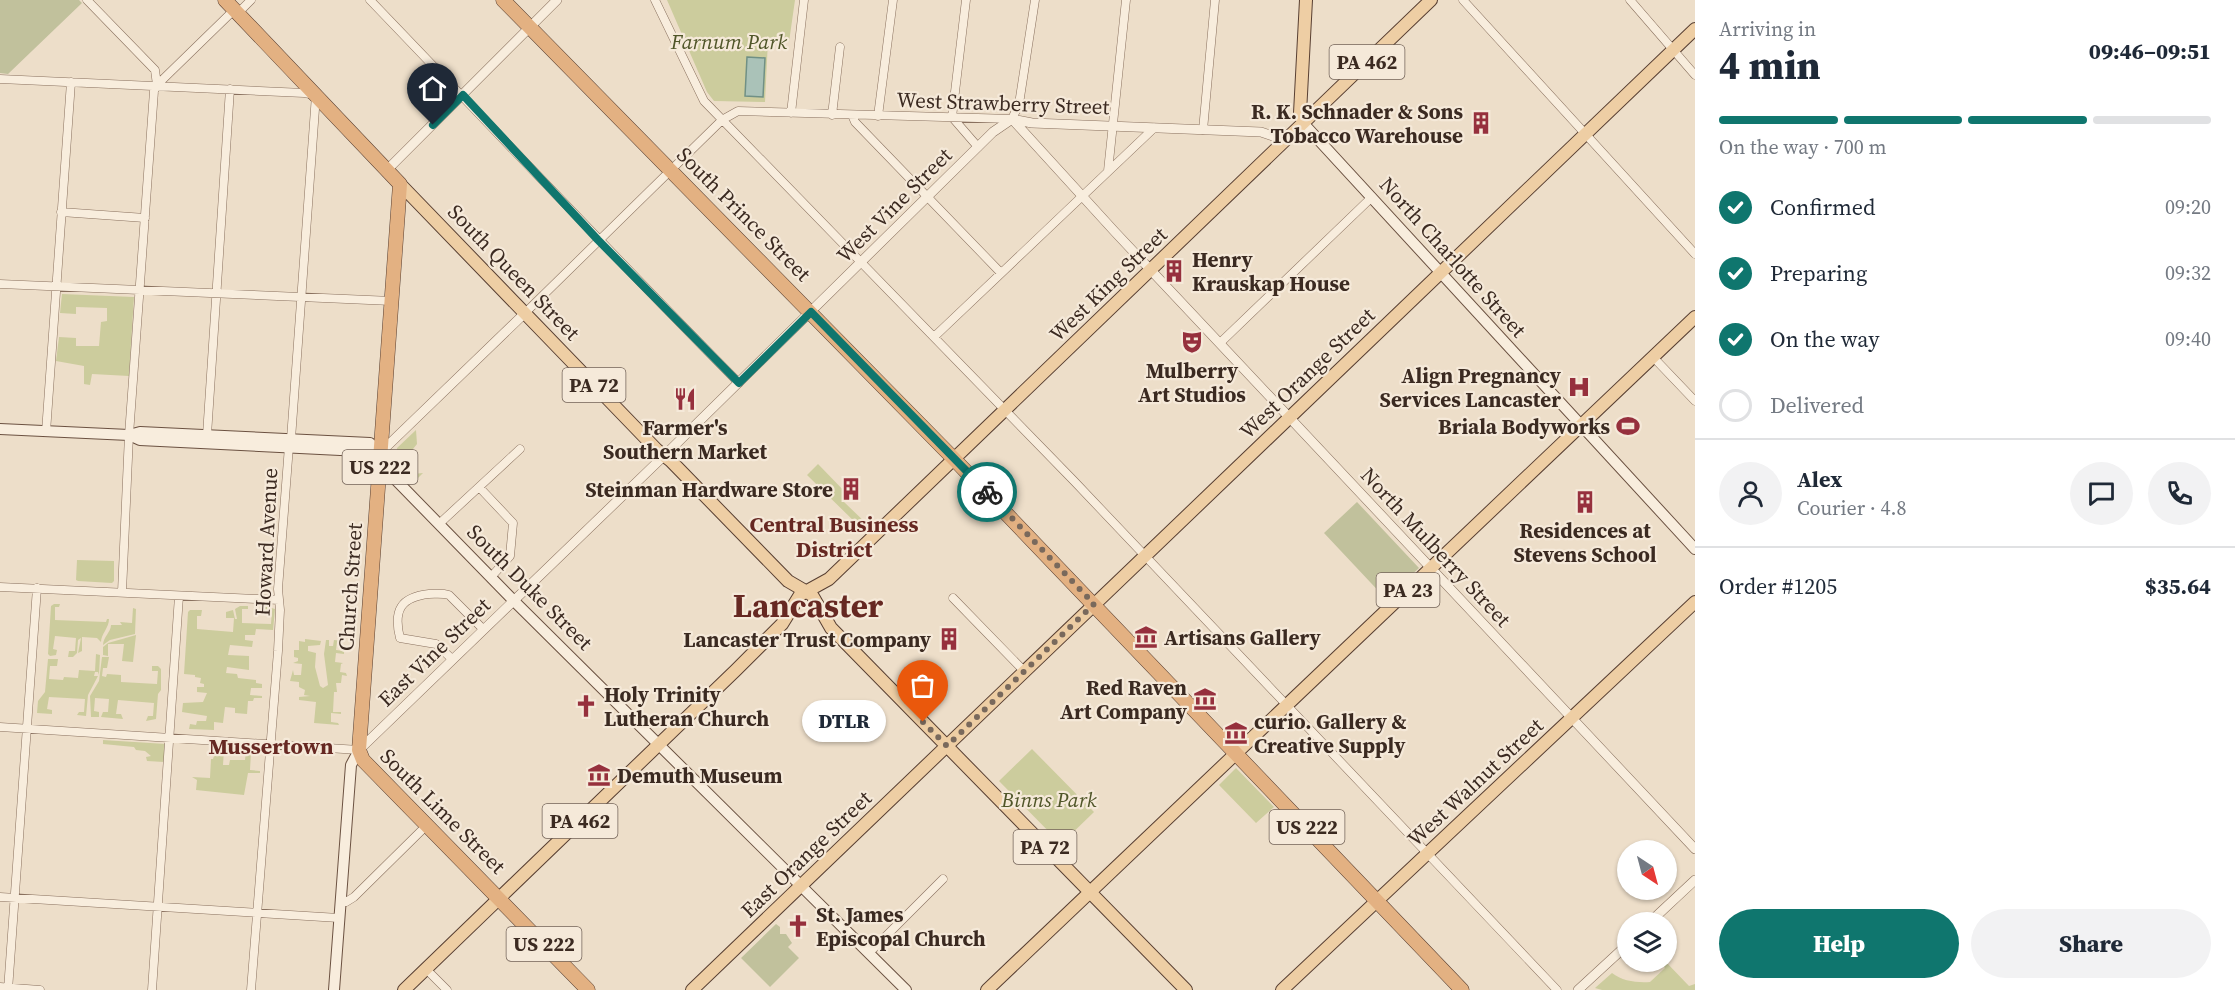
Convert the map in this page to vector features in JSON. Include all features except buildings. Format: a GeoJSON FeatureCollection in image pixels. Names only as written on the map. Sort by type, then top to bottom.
{"type":"FeatureCollection","features":[{"type":"Feature","properties":{"kind":"highway","name":"South Prince Street"},"geometry":{"type":"LineString","coordinates":[[503,0],[954,459]]}},
{"type":"Feature","properties":{"kind":"highway","name":"South Queen Street"},"geometry":{"type":"LineString","coordinates":[[232,8],[400,184]]}},
{"type":"Feature","properties":{"kind":"highway","name":"Church Street"},"geometry":{"type":"LineString","coordinates":[[358,750],[400,184]]}},
{"type":"Feature","properties":{"kind":"highway","name":"US 222"},"geometry":{"type":"LineString","coordinates":[[954,459],[1462,990]]}},
{"type":"Feature","properties":{"kind":"highway","name":"South Lime Street"},"geometry":{"type":"LineString","coordinates":[[358,750],[363,760],[500,899]]}},
{"type":"Feature","properties":{"kind":"highway","name":"US 222"},"geometry":{"type":"LineString","coordinates":[[500,899],[588,990]]}},
{"type":"Feature","properties":{"kind":"main road"},"geometry":{"type":"LineString","coordinates":[[1303,123],[1300,113],[1306,0]]}},
{"type":"Feature","properties":{"kind":"main road","name":"West King Street"},"geometry":{"type":"LineString","coordinates":[[806,590],[829,579],[1431,0]]}},
{"type":"Feature","properties":{"kind":"main road","name":"West Orange Street"},"geometry":{"type":"LineString","coordinates":[[947,746],[1023,670],[1695,29]]}},
{"type":"Feature","properties":{"kind":"main road","name":"North Charlotte Street"},"geometry":{"type":"LineString","coordinates":[[1303,123],[1695,549]]}},
{"type":"Feature","properties":{"kind":"main road","name":"South Queen Street"},"geometry":{"type":"LineString","coordinates":[[400,184],[664,456],[786,578],[806,590]]}},
{"type":"Feature","properties":{"kind":"main road","name":"PA 23"},"geometry":{"type":"LineString","coordinates":[[987,990],[1695,317]]}},
{"type":"Feature","properties":{"kind":"main road"},"geometry":{"type":"LineString","coordinates":[[0,429],[129,435],[140,432],[207,435],[381,452]]}},
{"type":"Feature","properties":{"kind":"main road"},"geometry":{"type":"LineString","coordinates":[[129,435],[140,440],[290,442]]}},
{"type":"Feature","properties":{"kind":"main road","name":"South Duke Street"},"geometry":{"type":"LineString","coordinates":[[381,452],[391,475],[491,578],[906,990]]}},
{"type":"Feature","properties":{"kind":"main road","name":"PA 462"},"geometry":{"type":"LineString","coordinates":[[404,990],[782,624],[794,602],[806,590]]}},
{"type":"Feature","properties":{"kind":"main road","name":"PA 72"},"geometry":{"type":"LineString","coordinates":[[806,590],[815,599],[831,628],[1186,990]]}},
{"type":"Feature","properties":{"kind":"main road","name":"West Walnut Street"},"geometry":{"type":"LineString","coordinates":[[1282,990],[1695,602]]}},
{"type":"Feature","properties":{"kind":"main road","name":"East Orange Street"},"geometry":{"type":"LineString","coordinates":[[692,990],[947,746]]}},
{"type":"Feature","properties":{"kind":"main road","name":"Church Street"},"geometry":{"type":"LineString","coordinates":[[334,990],[351,765],[358,750]]}},
{"type":"Feature","properties":{"kind":"street"},"geometry":{"type":"LineString","coordinates":[[87,0],[155,70],[158,85]]}},
{"type":"Feature","properties":{"kind":"street"},"geometry":{"type":"LineString","coordinates":[[122,592],[129,435],[154,92],[158,85],[232,8],[251,0]]}},
{"type":"Feature","properties":{"kind":"street"},"geometry":{"type":"LineString","coordinates":[[370,0],[463,95],[598,240],[739,383]]}},
{"type":"Feature","properties":{"kind":"street"},"geometry":{"type":"LineString","coordinates":[[387,170],[557,0]]}},
{"type":"Feature","properties":{"kind":"street"},"geometry":{"type":"LineString","coordinates":[[655,0],[699,95],[1145,555],[1557,990]]}},
{"type":"Feature","properties":{"kind":"street"},"geometry":{"type":"LineString","coordinates":[[791,113],[804,0]]}},
{"type":"Feature","properties":{"kind":"street"},"geometry":{"type":"LineString","coordinates":[[878,116],[892,0]]}},
{"type":"Feature","properties":{"kind":"street"},"geometry":{"type":"LineString","coordinates":[[966,0],[952,117],[978,147]]}},
{"type":"Feature","properties":{"kind":"street"},"geometry":{"type":"LineString","coordinates":[[1012,119],[1019,104],[1035,0]]}},
{"type":"Feature","properties":{"kind":"street"},"geometry":{"type":"LineString","coordinates":[[1108,171],[1126,0]]}},
{"type":"Feature","properties":{"kind":"street"},"geometry":{"type":"LineString","coordinates":[[1203,130],[1215,0]]}},
{"type":"Feature","properties":{"kind":"street"},"geometry":{"type":"LineString","coordinates":[[1463,0],[1695,254]]}},
{"type":"Feature","properties":{"kind":"street"},"geometry":{"type":"LineString","coordinates":[[1630,0],[1695,75]]}},
{"type":"Feature","properties":{"kind":"street"},"geometry":{"type":"LineString","coordinates":[[832,114],[840,47]]}},
{"type":"Feature","properties":{"kind":"street"},"geometry":{"type":"LineString","coordinates":[[0,79],[158,85],[316,95]]}},
{"type":"Feature","properties":{"kind":"street"},"geometry":{"type":"LineString","coordinates":[[46,432],[70,82]]}},
{"type":"Feature","properties":{"kind":"street"},"geometry":{"type":"LineString","coordinates":[[207,435],[230,89]]}},
{"type":"Feature","properties":{"kind":"street","name":"Howard Avenue"},"geometry":{"type":"LineString","coordinates":[[251,990],[271,745],[279,632],[278,589],[316,95]]}},
{"type":"Feature","properties":{"kind":"street","name":"West Strawberry Street"},"geometry":{"type":"LineString","coordinates":[[722,120],[738,111],[1012,119],[1032,123],[1265,132],[1282,143]]}},
{"type":"Feature","properties":{"kind":"street"},"geometry":{"type":"LineString","coordinates":[[852,115],[855,122],[1001,273]]}},
{"type":"Feature","properties":{"kind":"street","name":"West Vine Street"},"geometry":{"type":"LineString","coordinates":[[664,456],[993,132],[1012,119]]}},
{"type":"Feature","properties":{"kind":"street","name":"North Mulberry Street"},"geometry":{"type":"LineString","coordinates":[[1012,119],[1695,849]]}},
{"type":"Feature","properties":{"kind":"street"},"geometry":{"type":"LineString","coordinates":[[381,452],[722,120]]}},
{"type":"Feature","properties":{"kind":"street"},"geometry":{"type":"LineString","coordinates":[[934,338],[1154,128]]}},
{"type":"Feature","properties":{"kind":"street"},"geometry":{"type":"LineString","coordinates":[[1220,343],[1372,197]]}},
{"type":"Feature","properties":{"kind":"street"},"geometry":{"type":"LineString","coordinates":[[62,212],[145,218]]}},
{"type":"Feature","properties":{"kind":"street"},"geometry":{"type":"LineString","coordinates":[[0,284],[392,301]]}},
{"type":"Feature","properties":{"kind":"street"},"geometry":{"type":"LineString","coordinates":[[1653,357],[1695,401]]}},
{"type":"Feature","properties":{"kind":"street"},"geometry":{"type":"LineString","coordinates":[[439,524],[520,449]]}},
{"type":"Feature","properties":{"kind":"street","name":"East Vine Street"},"geometry":{"type":"LineString","coordinates":[[358,750],[664,456]]}},
{"type":"Feature","properties":{"kind":"street"},"geometry":{"type":"LineString","coordinates":[[479,487],[513,523],[510,556],[491,578]]}},
{"type":"Feature","properties":{"kind":"street"},"geometry":{"type":"LineString","coordinates":[[0,587],[279,600]]}},
{"type":"Feature","properties":{"kind":"street"},"geometry":{"type":"LineString","coordinates":[[37,588],[15,897],[6,988],[40,990]]}},
{"type":"Feature","properties":{"kind":"street"},"geometry":{"type":"LineString","coordinates":[[452,659],[436,644],[400,638],[400,609],[406,600],[418,595],[442,593],[449,595],[483,629]]}},
{"type":"Feature","properties":{"kind":"street"},"geometry":{"type":"LineString","coordinates":[[152,990],[179,596]]}},
{"type":"Feature","properties":{"kind":"street"},"geometry":{"type":"LineString","coordinates":[[953,598],[1023,670]]}},
{"type":"Feature","properties":{"kind":"street","name":"South Lime Street"},"geometry":{"type":"LineString","coordinates":[[0,727],[170,736],[358,750]]}},
{"type":"Feature","properties":{"kind":"street"},"geometry":{"type":"LineString","coordinates":[[340,901],[346,902],[354,897],[427,825]]}},
{"type":"Feature","properties":{"kind":"street"},"geometry":{"type":"LineString","coordinates":[[869,953],[944,879]]}},
{"type":"Feature","properties":{"kind":"street"},"geometry":{"type":"LineString","coordinates":[[1661,912],[1695,880]]}},
{"type":"Feature","properties":{"kind":"street"},"geometry":{"type":"LineString","coordinates":[[0,897],[339,918]]}},
{"type":"Feature","properties":{"kind":"street"},"geometry":{"type":"LineString","coordinates":[[1578,990],[1617,954]]}},
{"type":"Feature","properties":{"kind":"street"},"geometry":{"type":"LineString","coordinates":[[426,969],[447,990]]}},
{"type":"Feature","properties":{"kind":"green space"},"geometry":{"type":"Polygon","coordinates":[[[0,0],[79,0],[82,3],[8,74],[0,73],[0,0]]]}},
{"type":"Feature","properties":{"kind":"green space","name":"Farnum Park"},"geometry":{"type":"Polygon","coordinates":[[[667,0],[795,0],[789,42],[768,40],[765,102],[714,101],[707,92],[667,0]]]}},
{"type":"Feature","properties":{"kind":"green space"},"geometry":{"type":"Polygon","coordinates":[[[62,294],[134,297],[129,376],[92,374],[90,385],[84,384],[84,366],[56,361],[59,337],[76,338],[76,346],[99,346],[101,322],[107,321],[107,308],[76,307],[76,314],[60,313],[62,294]]]}},
{"type":"Feature","properties":{"kind":"green space"},"geometry":{"type":"Polygon","coordinates":[[[416,430],[417,444],[405,459],[410,471],[423,473],[415,481],[396,463],[397,448],[416,430]]]}},
{"type":"Feature","properties":{"kind":"green space"},"geometry":{"type":"Polygon","coordinates":[[[818,464],[849,496],[844,502],[868,525],[863,530],[807,475],[818,464]]]}},
{"type":"Feature","properties":{"kind":"green space"},"geometry":{"type":"Polygon","coordinates":[[[1357,502],[1419,568],[1386,599],[1324,533],[1357,502]]]}},
{"type":"Feature","properties":{"kind":"green space"},"geometry":{"type":"Polygon","coordinates":[[[77,560],[114,561],[114,581],[112,583],[76,580],[77,560]]]}},
{"type":"Feature","properties":{"kind":"green space"},"geometry":{"type":"Polygon","coordinates":[[[60,604],[59,607],[55,607],[55,620],[106,622],[109,619],[101,642],[97,638],[82,637],[82,651],[78,653],[81,638],[78,640],[77,653],[73,657],[68,657],[69,651],[75,651],[76,638],[55,636],[53,649],[57,650],[56,655],[50,656],[48,654],[51,606],[60,604]]]}},
{"type":"Feature","properties":{"kind":"green space"},"geometry":{"type":"Polygon","coordinates":[[[248,606],[248,609],[242,609],[242,623],[271,624],[272,611],[264,610],[264,606],[275,609],[273,630],[256,629],[255,635],[245,635],[245,640],[253,641],[252,647],[230,645],[228,655],[249,656],[249,670],[227,667],[226,673],[237,674],[238,678],[256,680],[256,683],[262,684],[262,688],[251,688],[250,695],[262,696],[262,698],[248,701],[247,714],[235,713],[235,708],[225,707],[223,723],[214,722],[214,730],[189,729],[190,724],[196,725],[197,721],[206,721],[207,716],[182,712],[183,703],[203,702],[207,693],[197,692],[197,687],[204,687],[204,684],[200,683],[201,678],[184,674],[188,612],[202,610],[201,616],[197,616],[197,629],[233,632],[234,618],[226,618],[226,612],[233,610],[235,619],[237,619],[235,609],[248,606]]]}},
{"type":"Feature","properties":{"kind":"green space"},"geometry":{"type":"Polygon","coordinates":[[[133,608],[136,609],[135,634],[110,640],[103,645],[111,625],[122,625],[120,622],[132,623],[133,608]]]}},
{"type":"Feature","properties":{"kind":"green space"},"geometry":{"type":"Polygon","coordinates":[[[136,635],[133,662],[122,661],[124,644],[108,644],[108,656],[103,655],[103,647],[108,643],[136,635]]]}},
{"type":"Feature","properties":{"kind":"green space"},"geometry":{"type":"Polygon","coordinates":[[[305,639],[321,641],[320,645],[308,646],[308,651],[316,653],[315,667],[320,686],[323,688],[328,685],[324,654],[326,640],[329,640],[329,646],[333,646],[334,640],[343,641],[337,642],[336,650],[344,651],[344,654],[336,653],[335,662],[343,663],[340,672],[346,673],[347,676],[342,675],[341,683],[336,683],[337,692],[334,692],[333,712],[341,712],[341,714],[331,713],[331,722],[339,725],[314,723],[316,702],[299,700],[299,697],[310,696],[304,695],[305,690],[299,687],[299,682],[290,681],[293,670],[294,675],[301,675],[302,664],[293,663],[298,661],[298,658],[294,657],[294,650],[299,650],[299,641],[305,642],[305,639]]]}},
{"type":"Feature","properties":{"kind":"green space"},"geometry":{"type":"Polygon","coordinates":[[[96,654],[100,655],[99,675],[95,672],[94,676],[98,676],[88,695],[86,716],[77,715],[79,712],[84,712],[85,699],[49,697],[47,709],[52,710],[52,714],[37,713],[38,701],[45,692],[48,659],[58,659],[57,666],[50,666],[49,679],[63,680],[64,677],[78,678],[79,670],[95,671],[96,654]]]}},
{"type":"Feature","properties":{"kind":"green space"},"geometry":{"type":"Polygon","coordinates":[[[102,657],[109,657],[107,668],[103,668],[102,676],[121,675],[121,682],[157,684],[158,671],[152,671],[152,666],[158,666],[161,669],[161,690],[158,694],[156,719],[146,721],[148,716],[153,716],[154,703],[118,700],[116,714],[121,714],[123,719],[101,717],[103,712],[108,712],[109,699],[95,698],[94,711],[99,712],[99,717],[91,717],[90,696],[99,681],[102,657]]]}},
{"type":"Feature","properties":{"kind":"green space"},"geometry":{"type":"Polygon","coordinates":[[[103,740],[166,744],[164,762],[147,761],[146,757],[151,756],[145,751],[136,750],[134,747],[103,744],[103,740]]]}},
{"type":"Feature","properties":{"kind":"green space","name":"Binns Park"},"geometry":{"type":"Polygon","coordinates":[[[1032,749],[1094,812],[1061,844],[999,781],[1032,749]]]}},
{"type":"Feature","properties":{"kind":"green space"},"geometry":{"type":"Polygon","coordinates":[[[220,750],[224,750],[223,765],[229,765],[230,760],[245,760],[246,751],[255,751],[251,752],[250,770],[260,771],[260,773],[248,773],[244,795],[196,790],[197,780],[192,777],[210,778],[211,759],[219,756],[220,750]]]}},
{"type":"Feature","properties":{"kind":"green space"},"geometry":{"type":"Polygon","coordinates":[[[1236,768],[1274,807],[1256,823],[1219,785],[1236,768]]]}},
{"type":"Feature","properties":{"kind":"green space"},"geometry":{"type":"Polygon","coordinates":[[[776,924],[780,927],[780,934],[786,934],[792,943],[788,947],[799,958],[770,987],[741,958],[776,924]]]}},
{"type":"Feature","properties":{"kind":"green space"},"geometry":{"type":"Polygon","coordinates":[[[1661,972],[1676,972],[1689,986],[1695,984],[1695,990],[1602,990],[1595,988],[1612,973],[1630,981],[1650,982],[1661,972]]]}},
{"type":"Feature","properties":{"kind":"shaded area"},"geometry":{"type":"Polygon","coordinates":[[[747,57],[765,58],[763,97],[745,96],[747,57]]]}},
{"type":"Feature","properties":{"kind":"way so far"},"geometry":{"type":"LineString","coordinates":[[923,722],[947,746],[1023,670],[1094,604],[987,492]]}},
{"type":"Feature","properties":{"kind":"place","name":"R. K. Schnader & Sons Tobacco Warehouse"},"geometry":{"type":"Point","coordinates":[1481,123]}},
{"type":"Feature","properties":{"kind":"place","name":"Henry Krauskap House"},"geometry":{"type":"Point","coordinates":[1174,271]}},
{"type":"Feature","properties":{"kind":"place","name":"Mulberry Art Studios"},"geometry":{"type":"Point","coordinates":[1192,342]}},
{"type":"Feature","properties":{"kind":"place","name":"Align Pregnancy Services Lancaster"},"geometry":{"type":"Point","coordinates":[1579,387]}},
{"type":"Feature","properties":{"kind":"place","name":"Farmer's Southern Market"},"geometry":{"type":"Point","coordinates":[685,399]}},
{"type":"Feature","properties":{"kind":"place","name":"Briala Bodyworks"},"geometry":{"type":"Point","coordinates":[1628,426]}},
{"type":"Feature","properties":{"kind":"place","name":"Steinman Hardware Store"},"geometry":{"type":"Point","coordinates":[851,489]}},
{"type":"Feature","properties":{"kind":"place","name":"Residences at Stevens School"},"geometry":{"type":"Point","coordinates":[1585,502]}},
{"type":"Feature","properties":{"kind":"place","name":"Artisans Gallery"},"geometry":{"type":"Point","coordinates":[1146,637]}},
{"type":"Feature","properties":{"kind":"place","name":"Lancaster Trust Company"},"geometry":{"type":"Point","coordinates":[949,639]}},
{"type":"Feature","properties":{"kind":"place","name":"Red Raven Art Company"},"geometry":{"type":"Point","coordinates":[1205,699]}},
{"type":"Feature","properties":{"kind":"place","name":"Holy Trinity Lutheran Church"},"geometry":{"type":"Point","coordinates":[586,706]}},
{"type":"Feature","properties":{"kind":"place","name":"DTLR"},"geometry":{"type":"Point","coordinates":[923,722]}},
{"type":"Feature","properties":{"kind":"place","name":"curio. Gallery & Creative Supply"},"geometry":{"type":"Point","coordinates":[1236,733]}},
{"type":"Feature","properties":{"kind":"place","name":"Demuth Museum"},"geometry":{"type":"Point","coordinates":[599,775]}},
{"type":"Feature","properties":{"kind":"place","name":"St. James Episcopal Church"},"geometry":{"type":"Point","coordinates":[798,926]}},
{"type":"Feature","properties":{"kind":"district","name":"Central Business District"},"geometry":{"type":"Point","coordinates":[834,536]}},
{"type":"Feature","properties":{"kind":"district","name":"Lancaster"},"geometry":{"type":"Point","coordinates":[808,605]}},
{"type":"Feature","properties":{"kind":"district","name":"Mussertown"},"geometry":{"type":"Point","coordinates":[271,746]}},
{"type":"Feature","properties":{"kind":"route"},"geometry":{"type":"LineString","coordinates":[[433,125],[463,95],[598,240],[739,383],[811,312],[987,492]]}}]}
